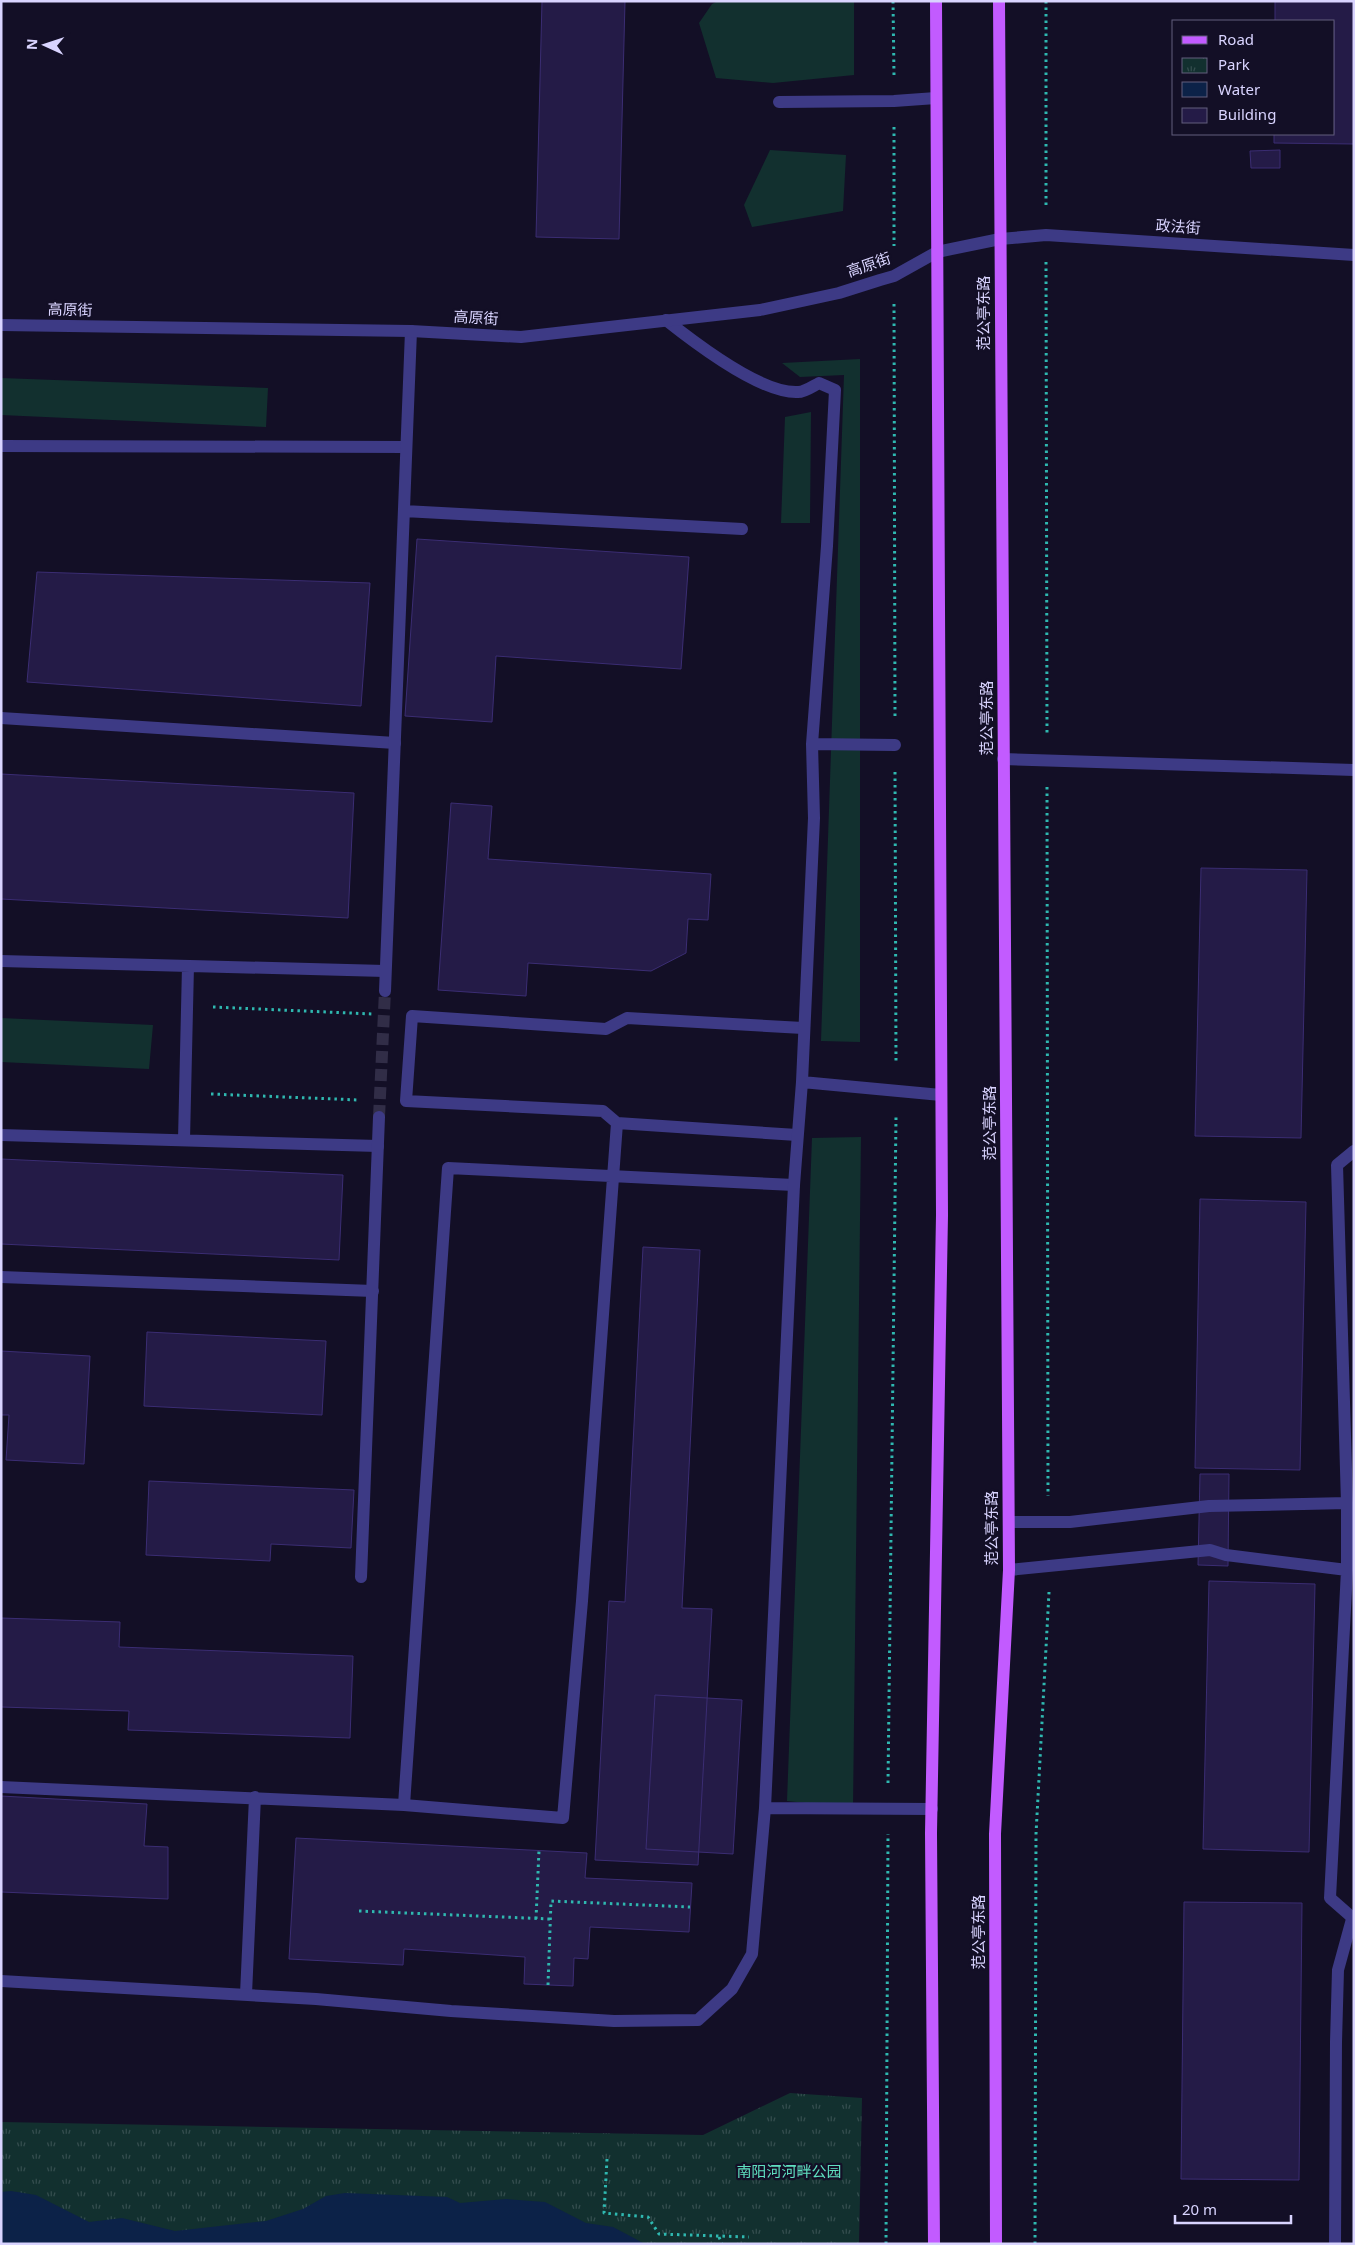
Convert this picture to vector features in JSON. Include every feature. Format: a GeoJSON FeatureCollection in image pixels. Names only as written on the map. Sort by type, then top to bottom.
{"type":"FeatureCollection","features":[{"type":"Feature","properties":{"kind":"main road"},"geometry":{"type":"LineString","coordinates":[[934,2244],[931,1833],[942,1215],[936,1]]}},
{"type":"Feature","properties":{"kind":"main road","name":"范公亭东路"},"geometry":{"type":"LineString","coordinates":[[996,2244],[995,1834],[1009,1570],[999,1]]}},
{"type":"Feature","properties":{"kind":"street"},"geometry":{"type":"LineString","coordinates":[[779,102],[894,101],[936,98]]}},
{"type":"Feature","properties":{"kind":"street","name":"政法街"},"geometry":{"type":"LineString","coordinates":[[1000,239],[1046,235],[1354,255]]}},
{"type":"Feature","properties":{"kind":"street","name":"高原街"},"geometry":{"type":"LineString","coordinates":[[1,325],[411,331],[521,337],[760,310],[839,293],[894,276],[937,252],[1000,239]]}},
{"type":"Feature","properties":{"kind":"street"},"geometry":{"type":"LineString","coordinates":[[1,1980],[246,1994],[614,2022],[698,2020],[732,1989],[752,1954],[765,1808],[794,1185],[802,1082],[814,818],[812,744],[827,546],[836,390],[819,383],[799,392],[776,390],[736,368],[692,340],[666,320]]}},
{"type":"Feature","properties":{"kind":"street"},"geometry":{"type":"LineString","coordinates":[[385,992],[411,331]]}},
{"type":"Feature","properties":{"kind":"street"},"geometry":{"type":"LineString","coordinates":[[1,446],[406,447]]}},
{"type":"Feature","properties":{"kind":"street"},"geometry":{"type":"LineString","coordinates":[[404,511],[742,529]]}},
{"type":"Feature","properties":{"kind":"street"},"geometry":{"type":"LineString","coordinates":[[1,718],[395,743]]}},
{"type":"Feature","properties":{"kind":"street"},"geometry":{"type":"LineString","coordinates":[[812,744],[895,746]]}},
{"type":"Feature","properties":{"kind":"street"},"geometry":{"type":"LineString","coordinates":[[1003,759],[1354,770]]}},
{"type":"Feature","properties":{"kind":"street"},"geometry":{"type":"LineString","coordinates":[[1,960],[386,971]]}},
{"type":"Feature","properties":{"kind":"street"},"geometry":{"type":"LineString","coordinates":[[184,1140],[188,966]]}},
{"type":"Feature","properties":{"kind":"street"},"geometry":{"type":"LineString","coordinates":[[797,1135],[617,1123],[603,1111],[406,1101],[412,1016],[606,1030],[626,1018],[803,1028]]}},
{"type":"Feature","properties":{"kind":"street"},"geometry":{"type":"LineString","coordinates":[[802,1082],[941,1095]]}},
{"type":"Feature","properties":{"kind":"street"},"geometry":{"type":"LineString","coordinates":[[361,1577],[379,1117]]}},
{"type":"Feature","properties":{"kind":"street"},"geometry":{"type":"LineString","coordinates":[[1,1787],[404,1805],[563,1818],[582,1601],[617,1123]]}},
{"type":"Feature","properties":{"kind":"street"},"geometry":{"type":"LineString","coordinates":[[1,1134],[378,1146]]}},
{"type":"Feature","properties":{"kind":"street"},"geometry":{"type":"LineString","coordinates":[[1336,2244],[1338,1970],[1353,1919],[1330,1898],[1349,1621],[1347,1503],[1350,1481],[1337,1165],[1354,1151]]}},
{"type":"Feature","properties":{"kind":"street"},"geometry":{"type":"LineString","coordinates":[[404,1805],[448,1168],[794,1185]]}},
{"type":"Feature","properties":{"kind":"street"},"geometry":{"type":"LineString","coordinates":[[1,1277],[372,1291]]}},
{"type":"Feature","properties":{"kind":"street"},"geometry":{"type":"LineString","coordinates":[[1009,1522],[1070,1522],[1210,1506],[1347,1503]]}},
{"type":"Feature","properties":{"kind":"street"},"geometry":{"type":"LineString","coordinates":[[1009,1570],[1210,1550],[1226,1555],[1347,1570]]}},
{"type":"Feature","properties":{"kind":"street"},"geometry":{"type":"LineString","coordinates":[[246,1994],[255,1797]]}},
{"type":"Feature","properties":{"kind":"street"},"geometry":{"type":"LineString","coordinates":[[765,1808],[932,1809]]}},
{"type":"Feature","properties":{"kind":"path"},"geometry":{"type":"LineString","coordinates":[[886,2244],[888,1809],[896,1091],[893,1]]}},
{"type":"Feature","properties":{"kind":"path"},"geometry":{"type":"LineString","coordinates":[[1046,1],[1048,1521]]}},
{"type":"Feature","properties":{"kind":"path"},"geometry":{"type":"LineString","coordinates":[[210,1007],[412,1016]]}},
{"type":"Feature","properties":{"kind":"path"},"geometry":{"type":"LineString","coordinates":[[185,1093],[406,1101]]}},
{"type":"Feature","properties":{"kind":"path"},"geometry":{"type":"LineString","coordinates":[[1035,2244],[1036,1834],[1051,1566]]}},
{"type":"Feature","properties":{"kind":"path"},"geometry":{"type":"LineString","coordinates":[[536,1918],[539,1850]]}},
{"type":"Feature","properties":{"kind":"path"},"geometry":{"type":"LineString","coordinates":[[548,1985],[551,1901],[690,1907]]}},
{"type":"Feature","properties":{"kind":"path"},"geometry":{"type":"LineString","coordinates":[[359,1911],[550,1919]]}},
{"type":"Feature","properties":{"kind":"path"},"geometry":{"type":"LineString","coordinates":[[607,2159],[604,2214],[648,2217],[659,2234],[749,2237]]}},
{"type":"Feature","properties":{"kind":"path"},"geometry":{"type":"LineString","coordinates":[[720,2237],[722,2244]]}},
{"type":"Feature","properties":{"kind":"green space"},"geometry":{"type":"Polygon","coordinates":[[[718,1],[854,1],[854,75],[773,83],[716,78],[699,23],[712,4],[718,1]]]}},
{"type":"Feature","properties":{"kind":"green space"},"geometry":{"type":"Polygon","coordinates":[[[770,150],[846,155],[843,211],[752,227],[744,205],[770,150]]]}},
{"type":"Feature","properties":{"kind":"green space"},"geometry":{"type":"Polygon","coordinates":[[[860,359],[860,1042],[821,1041],[844,375],[800,377],[782,363],[860,359]]]}},
{"type":"Feature","properties":{"kind":"green space"},"geometry":{"type":"Polygon","coordinates":[[[1,378],[268,388],[266,427],[1,415],[1,378]]]}},
{"type":"Feature","properties":{"kind":"green space"},"geometry":{"type":"Polygon","coordinates":[[[811,412],[810,523],[781,523],[785,417],[811,412]]]}},
{"type":"Feature","properties":{"kind":"green space"},"geometry":{"type":"Polygon","coordinates":[[[1,1018],[153,1025],[149,1069],[1,1062],[1,1018]]]}},
{"type":"Feature","properties":{"kind":"green space"},"geometry":{"type":"Polygon","coordinates":[[[861,1137],[853,1808],[787,1801],[812,1138],[861,1137]]]}},
{"type":"Feature","properties":{"kind":"green space","name":"南阳河河畔公园"},"geometry":{"type":"Polygon","coordinates":[[[790,2093],[862,2098],[859,2244],[1,2244],[1,2122],[703,2135],[790,2093]]]}},
{"type":"Feature","properties":{"kind":"water"},"geometry":{"type":"Polygon","coordinates":[[[11,2191],[36,2195],[89,2222],[122,2218],[175,2231],[266,2221],[303,2209],[326,2196],[345,2193],[447,2197],[460,2203],[506,2199],[545,2202],[586,2223],[613,2227],[645,2244],[1,2244],[1,2192],[11,2191]]]}},
{"type":"Feature","properties":{"kind":"building"},"geometry":{"type":"Polygon","coordinates":[[[542,1],[625,1],[619,239],[536,237],[542,1]]]}},
{"type":"Feature","properties":{"kind":"building"},"geometry":{"type":"Polygon","coordinates":[[[1275,1],[1354,1],[1354,144],[1274,143],[1274,135],[1335,135],[1335,20],[1275,20],[1275,1]]]}},
{"type":"Feature","properties":{"kind":"building"},"geometry":{"type":"Polygon","coordinates":[[[1280,150],[1280,168],[1251,168],[1250,151],[1280,150]]]}},
{"type":"Feature","properties":{"kind":"building"},"geometry":{"type":"Polygon","coordinates":[[[417,539],[689,557],[681,669],[496,656],[492,722],[405,716],[417,539]]]}},
{"type":"Feature","properties":{"kind":"building"},"geometry":{"type":"Polygon","coordinates":[[[37,572],[370,583],[361,706],[27,682],[37,572]]]}},
{"type":"Feature","properties":{"kind":"building"},"geometry":{"type":"Polygon","coordinates":[[[1,774],[354,793],[348,918],[1,899],[1,774]]]}},
{"type":"Feature","properties":{"kind":"building"},"geometry":{"type":"Polygon","coordinates":[[[451,803],[492,806],[488,859],[711,874],[708,920],[688,919],[686,953],[651,971],[528,963],[526,996],[438,990],[451,803]]]}},
{"type":"Feature","properties":{"kind":"building"},"geometry":{"type":"Polygon","coordinates":[[[1201,868],[1307,870],[1301,1138],[1195,1136],[1201,868]]]}},
{"type":"Feature","properties":{"kind":"building"},"geometry":{"type":"Polygon","coordinates":[[[1,1159],[343,1175],[339,1260],[1,1244],[1,1159]]]}},
{"type":"Feature","properties":{"kind":"building"},"geometry":{"type":"Polygon","coordinates":[[[1200,1199],[1306,1202],[1300,1470],[1195,1468],[1200,1199]]]}},
{"type":"Feature","properties":{"kind":"building"},"geometry":{"type":"Polygon","coordinates":[[[643,1247],[700,1250],[682,1608],[712,1609],[698,1865],[595,1860],[609,1601],[625,1602],[643,1247]]]}},
{"type":"Feature","properties":{"kind":"building"},"geometry":{"type":"Polygon","coordinates":[[[147,1332],[326,1341],[322,1415],[144,1406],[147,1332]]]}},
{"type":"Feature","properties":{"kind":"building"},"geometry":{"type":"Polygon","coordinates":[[[1,1351],[90,1356],[84,1464],[6,1460],[9,1415],[1,1415],[1,1351]]]}},
{"type":"Feature","properties":{"kind":"building"},"geometry":{"type":"Polygon","coordinates":[[[1200,1474],[1229,1474],[1228,1566],[1198,1565],[1200,1474]]]}},
{"type":"Feature","properties":{"kind":"building"},"geometry":{"type":"Polygon","coordinates":[[[149,1481],[354,1490],[351,1548],[271,1544],[270,1561],[146,1555],[149,1481]]]}},
{"type":"Feature","properties":{"kind":"building"},"geometry":{"type":"Polygon","coordinates":[[[1209,1581],[1315,1584],[1309,1852],[1203,1849],[1209,1581]]]}},
{"type":"Feature","properties":{"kind":"building"},"geometry":{"type":"Polygon","coordinates":[[[1,1618],[120,1622],[119,1647],[353,1656],[350,1738],[128,1730],[129,1711],[1,1707],[1,1618]]]}},
{"type":"Feature","properties":{"kind":"building"},"geometry":{"type":"Polygon","coordinates":[[[655,1695],[742,1700],[733,1854],[646,1849],[655,1695]]]}},
{"type":"Feature","properties":{"kind":"building"},"geometry":{"type":"Polygon","coordinates":[[[1,1796],[147,1804],[144,1846],[168,1847],[168,1899],[1,1892],[1,1796]]]}},
{"type":"Feature","properties":{"kind":"building"},"geometry":{"type":"Polygon","coordinates":[[[296,1838],[587,1853],[585,1878],[692,1883],[689,1932],[590,1927],[588,1959],[574,1958],[573,1986],[524,1984],[525,1957],[404,1949],[403,1965],[289,1959],[296,1838]]]}},
{"type":"Feature","properties":{"kind":"building"},"geometry":{"type":"Polygon","coordinates":[[[1184,1902],[1302,1903],[1299,2180],[1181,2179],[1184,1902]]]}},
{"type":"Feature","properties":{"kind":"tunnel"},"geometry":{"type":"LineString","coordinates":[[379,1117],[385,991]]}}]}
